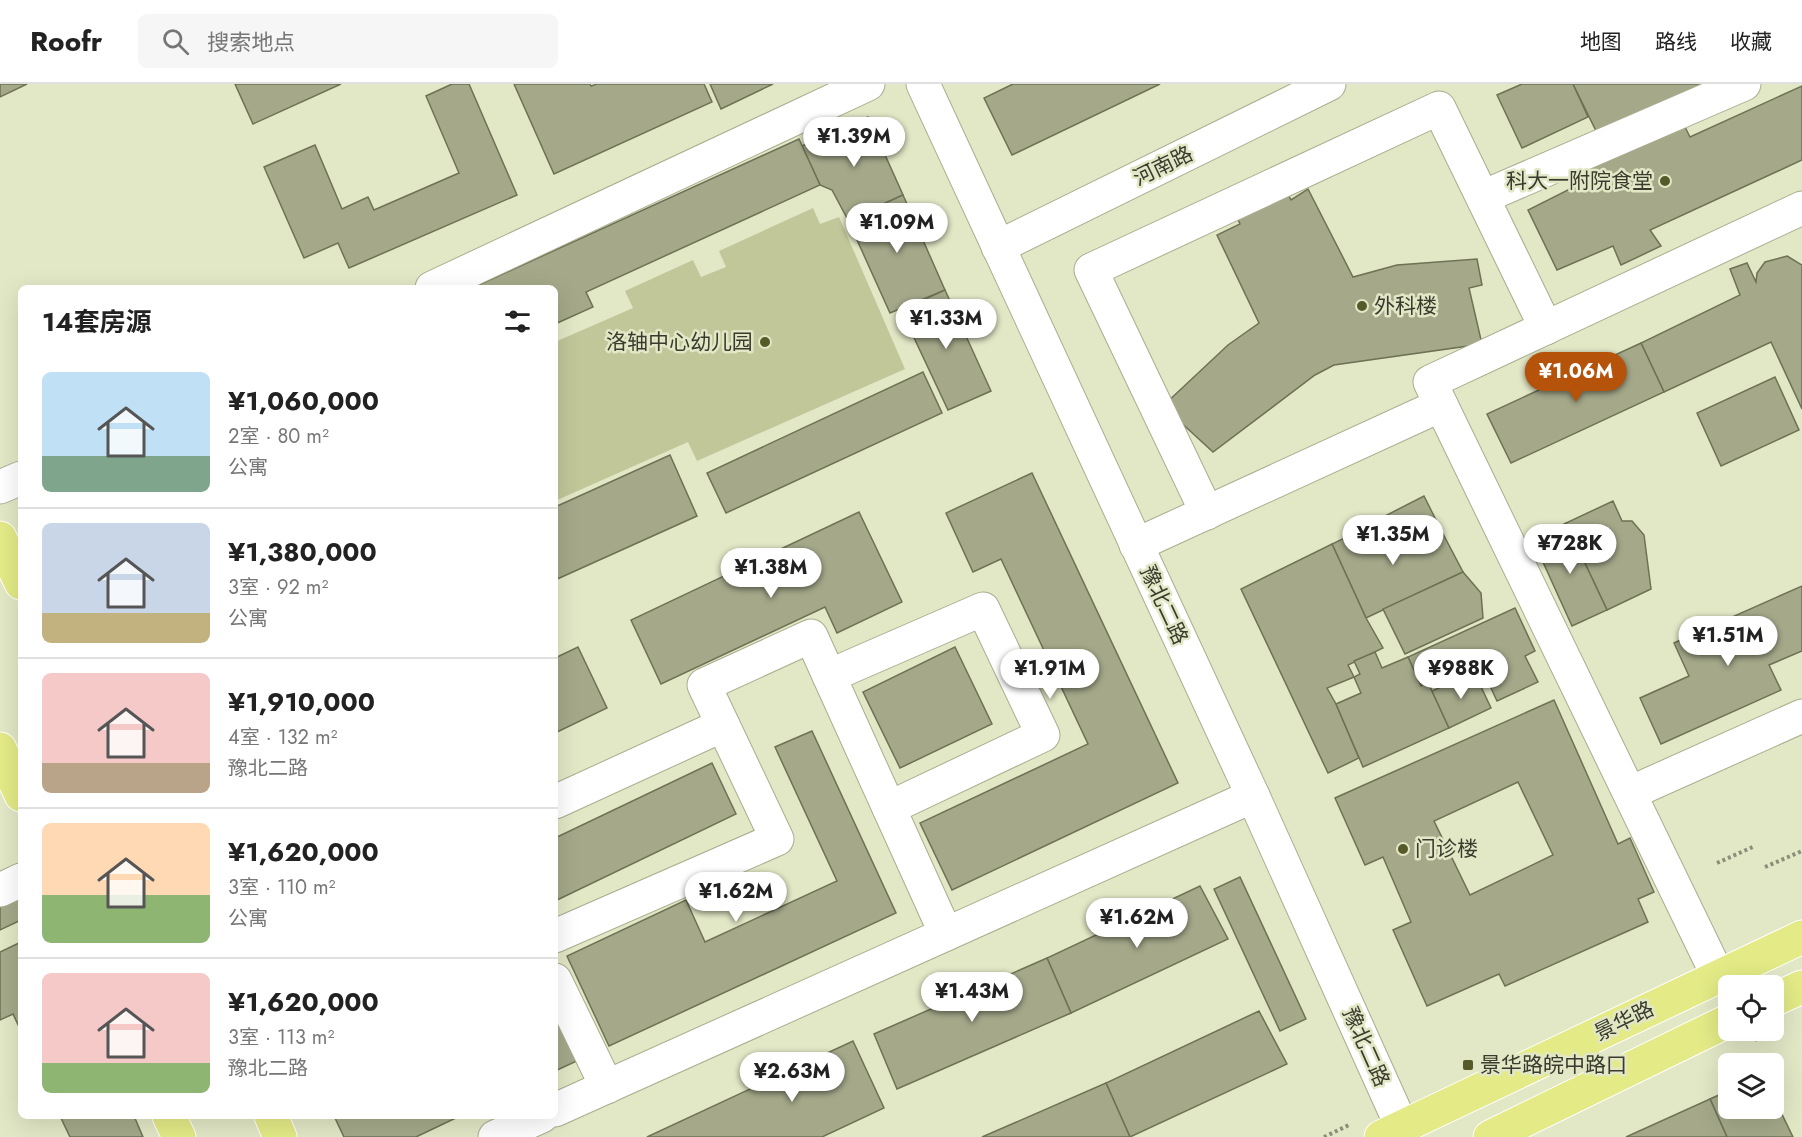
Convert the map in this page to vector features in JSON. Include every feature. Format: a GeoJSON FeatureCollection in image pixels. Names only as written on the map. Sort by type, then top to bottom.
{"type":"FeatureCollection","features":[{"type":"Feature","properties":{"kind":"main road"},"geometry":{"type":"LineString","coordinates":[[0,538],[18,577]]}},
{"type":"Feature","properties":{"kind":"main road"},"geometry":{"type":"LineString","coordinates":[[0,749],[18,788]]}},
{"type":"Feature","properties":{"kind":"main road","name":"景华路"},"geometry":{"type":"LineString","coordinates":[[1720,975],[1802,938]]}},
{"type":"Feature","properties":{"kind":"main road","name":"景华路"},"geometry":{"type":"LineString","coordinates":[[1392,1132],[1718,976]]}},
{"type":"Feature","properties":{"kind":"main road"},"geometry":{"type":"LineString","coordinates":[[1784,995],[1802,987]]}},
{"type":"Feature","properties":{"kind":"main road"},"geometry":{"type":"LineString","coordinates":[[1490,1137],[1718,1026]]}},
{"type":"Feature","properties":{"kind":"main road"},"geometry":{"type":"LineString","coordinates":[[170,1119],[179,1137]]}},
{"type":"Feature","properties":{"kind":"main road"},"geometry":{"type":"LineString","coordinates":[[272,1119],[280,1137]]}},
{"type":"Feature","properties":{"kind":"street"},"geometry":{"type":"LineString","coordinates":[[438,285],[868,84]]}},
{"type":"Feature","properties":{"kind":"street","name":"豫北二路"},"geometry":{"type":"LineString","coordinates":[[923,84],[1253,796],[1392,1132]]}},
{"type":"Feature","properties":{"kind":"street","name":"河南路"},"geometry":{"type":"LineString","coordinates":[[998,247],[1329,84]]}},
{"type":"Feature","properties":{"kind":"street"},"geometry":{"type":"LineString","coordinates":[[1483,198],[1744,84]]}},
{"type":"Feature","properties":{"kind":"street"},"geometry":{"type":"LineString","coordinates":[[1207,513],[1091,270],[1439,108],[1546,328]]}},
{"type":"Feature","properties":{"kind":"street"},"geometry":{"type":"LineString","coordinates":[[1718,976],[1430,382],[1802,208]]}},
{"type":"Feature","properties":{"kind":"street"},"geometry":{"type":"LineString","coordinates":[[1136,545],[1441,405]]}},
{"type":"Feature","properties":{"kind":"street"},"geometry":{"type":"LineString","coordinates":[[0,487],[18,479]]}},
{"type":"Feature","properties":{"kind":"street"},"geometry":{"type":"LineString","coordinates":[[829,676],[983,609],[1043,735],[889,808]]}},
{"type":"Feature","properties":{"kind":"street"},"geometry":{"type":"LineString","coordinates":[[558,935],[777,839],[704,685],[811,636],[946,934]]}},
{"type":"Feature","properties":{"kind":"street"},"geometry":{"type":"LineString","coordinates":[[1630,793],[1802,716]]}},
{"type":"Feature","properties":{"kind":"street"},"geometry":{"type":"LineString","coordinates":[[558,801],[723,725]]}},
{"type":"Feature","properties":{"kind":"street"},"geometry":{"type":"LineString","coordinates":[[558,1109],[1253,796]]}},
{"type":"Feature","properties":{"kind":"street"},"geometry":{"type":"LineString","coordinates":[[0,890],[18,881]]}},
{"type":"Feature","properties":{"kind":"street"},"geometry":{"type":"LineString","coordinates":[[558,986],[607,1087]]}},
{"type":"Feature","properties":{"kind":"street"},"geometry":{"type":"LineString","coordinates":[[495,1137],[535,1119]]}},
{"type":"Feature","properties":{"kind":"path"},"geometry":{"type":"LineString","coordinates":[[1718,863],[1755,846]]}},
{"type":"Feature","properties":{"kind":"path"},"geometry":{"type":"LineString","coordinates":[[1765,867],[1802,851]]}},
{"type":"Feature","properties":{"kind":"green space"},"geometry":{"type":"Polygon","coordinates":[[[813,208],[820,224],[839,217],[905,369],[697,461],[688,442],[558,500],[558,341],[633,308],[625,291],[693,260],[701,277],[726,267],[719,251],[813,208]]]}},
{"type":"Feature","properties":{"kind":"building"},"geometry":{"type":"Polygon","coordinates":[[[0,84],[27,84],[0,97],[0,84]]]}},
{"type":"Feature","properties":{"kind":"building"},"geometry":{"type":"Polygon","coordinates":[[[235,84],[341,84],[253,124],[235,84]]]}},
{"type":"Feature","properties":{"kind":"building"},"geometry":{"type":"Polygon","coordinates":[[[452,84],[469,84],[517,195],[349,268],[338,243],[304,258],[264,167],[315,145],[342,209],[368,197],[374,210],[459,173],[426,96],[452,84]]]}},
{"type":"Feature","properties":{"kind":"building"},"geometry":{"type":"Polygon","coordinates":[[[514,84],[590,84],[591,86],[597,84],[704,84],[712,102],[554,174],[514,84]]]}},
{"type":"Feature","properties":{"kind":"building"},"geometry":{"type":"Polygon","coordinates":[[[710,84],[773,84],[721,109],[710,84]]]}},
{"type":"Feature","properties":{"kind":"building"},"geometry":{"type":"Polygon","coordinates":[[[1013,84],[1160,84],[1012,155],[984,98],[1013,84]]]}},
{"type":"Feature","properties":{"kind":"building"},"geometry":{"type":"Polygon","coordinates":[[[1522,84],[1573,84],[1588,117],[1522,148],[1497,95],[1522,84]]]}},
{"type":"Feature","properties":{"kind":"building"},"geometry":{"type":"Polygon","coordinates":[[[1573,84],[1718,84],[1599,137],[1573,84]]]}},
{"type":"Feature","properties":{"kind":"building","name":"科大一附院食堂"},"geometry":{"type":"Polygon","coordinates":[[[1802,86],[1802,160],[1650,230],[1661,246],[1621,265],[1613,246],[1557,270],[1528,210],[1576,186],[1571,176],[1683,123],[1690,137],[1802,86]]]}},
{"type":"Feature","properties":{"kind":"building"},"geometry":{"type":"Polygon","coordinates":[[[868,117],[903,195],[848,220],[832,190],[820,185],[802,146],[868,117]]]}},
{"type":"Feature","properties":{"kind":"building"},"geometry":{"type":"Polygon","coordinates":[[[799,139],[820,185],[586,292],[593,307],[558,323],[558,285],[479,285],[799,139]]]}},
{"type":"Feature","properties":{"kind":"building","name":"外科楼"},"geometry":{"type":"Polygon","coordinates":[[[1308,189],[1353,277],[1397,265],[1477,259],[1482,285],[1469,288],[1482,344],[1334,365],[1315,375],[1213,452],[1163,406],[1228,345],[1259,323],[1217,235],[1240,224],[1236,215],[1286,190],[1291,200],[1308,189]]]}},
{"type":"Feature","properties":{"kind":"building"},"geometry":{"type":"Polygon","coordinates":[[[903,195],[945,290],[890,313],[848,220],[903,195]]]}},
{"type":"Feature","properties":{"kind":"building"},"geometry":{"type":"Polygon","coordinates":[[[1787,256],[1802,265],[1802,409],[1771,342],[1664,392],[1641,343],[1740,295],[1730,269],[1747,263],[1756,282],[1757,273],[1765,262],[1787,256]]]}},
{"type":"Feature","properties":{"kind":"building"},"geometry":{"type":"Polygon","coordinates":[[[945,290],[991,391],[948,410],[901,310],[945,290]]]}},
{"type":"Feature","properties":{"kind":"building"},"geometry":{"type":"Polygon","coordinates":[[[1641,343],[1664,392],[1511,463],[1487,414],[1641,343]]]}},
{"type":"Feature","properties":{"kind":"building"},"geometry":{"type":"Polygon","coordinates":[[[923,372],[942,413],[726,513],[707,473],[923,372]]]}},
{"type":"Feature","properties":{"kind":"building"},"geometry":{"type":"Polygon","coordinates":[[[1775,377],[1799,430],[1721,466],[1697,413],[1775,377]]]}},
{"type":"Feature","properties":{"kind":"building"},"geometry":{"type":"Polygon","coordinates":[[[670,455],[697,516],[558,579],[558,506],[670,455]]]}},
{"type":"Feature","properties":{"kind":"building"},"geometry":{"type":"Polygon","coordinates":[[[1032,473],[1178,783],[952,890],[920,823],[1088,744],[1001,559],[973,572],[946,513],[1032,473]]]}},
{"type":"Feature","properties":{"kind":"building"},"geometry":{"type":"Polygon","coordinates":[[[1424,496],[1442,532],[1407,549],[1397,530],[1391,533],[1383,517],[1424,496]]]}},
{"type":"Feature","properties":{"kind":"building"},"geometry":{"type":"Polygon","coordinates":[[[1613,501],[1622,521],[1632,521],[1644,535],[1651,589],[1607,610],[1566,523],[1613,501]]]}},
{"type":"Feature","properties":{"kind":"building"},"geometry":{"type":"Polygon","coordinates":[[[859,512],[902,602],[837,633],[825,607],[661,684],[631,620],[859,512]]]}},
{"type":"Feature","properties":{"kind":"building"},"geometry":{"type":"Polygon","coordinates":[[[1380,521],[1387,535],[1397,530],[1407,549],[1442,532],[1463,572],[1366,618],[1332,544],[1380,521]]]}},
{"type":"Feature","properties":{"kind":"building"},"geometry":{"type":"Polygon","coordinates":[[[1566,523],[1607,610],[1572,626],[1533,540],[1566,523]]]}},
{"type":"Feature","properties":{"kind":"building"},"geometry":{"type":"Polygon","coordinates":[[[1332,544],[1366,618],[1383,648],[1348,665],[1354,677],[1327,688],[1359,758],[1328,773],[1241,589],[1332,544]]]}},
{"type":"Feature","properties":{"kind":"building"},"geometry":{"type":"Polygon","coordinates":[[[1463,572],[1481,593],[1483,618],[1405,654],[1383,609],[1463,572]]]}},
{"type":"Feature","properties":{"kind":"building"},"geometry":{"type":"Polygon","coordinates":[[[1802,586],[1802,651],[1769,665],[1781,690],[1661,744],[1640,698],[1689,676],[1674,643],[1802,586]]]}},
{"type":"Feature","properties":{"kind":"building"},"geometry":{"type":"Polygon","coordinates":[[[1515,608],[1535,651],[1525,656],[1538,682],[1497,701],[1478,660],[1421,686],[1408,657],[1515,608]]]}},
{"type":"Feature","properties":{"kind":"building"},"geometry":{"type":"Polygon","coordinates":[[[578,647],[607,708],[558,732],[558,657],[578,647]]]}},
{"type":"Feature","properties":{"kind":"building"},"geometry":{"type":"Polygon","coordinates":[[[955,647],[992,724],[900,768],[863,692],[955,647]]]}},
{"type":"Feature","properties":{"kind":"building"},"geometry":{"type":"Polygon","coordinates":[[[1375,652],[1382,668],[1408,657],[1421,686],[1428,682],[1449,728],[1363,767],[1336,704],[1361,693],[1354,677],[1360,674],[1354,661],[1375,652]]]}},
{"type":"Feature","properties":{"kind":"building"},"geometry":{"type":"Polygon","coordinates":[[[1474,672],[1491,708],[1449,728],[1432,691],[1474,672]]]}},
{"type":"Feature","properties":{"kind":"building","name":"门诊楼"},"geometry":{"type":"Polygon","coordinates":[[[1554,700],[1618,844],[1630,838],[1654,892],[1638,899],[1648,922],[1505,986],[1499,974],[1427,1006],[1393,930],[1411,922],[1383,857],[1365,865],[1335,798],[1554,700]],[[1518,782],[1434,821],[1470,895],[1553,855],[1518,782]]]}},
{"type":"Feature","properties":{"kind":"building"},"geometry":{"type":"Polygon","coordinates":[[[812,731],[896,913],[609,1046],[567,956],[686,900],[705,942],[837,881],[775,747],[812,731]]]}},
{"type":"Feature","properties":{"kind":"building"},"geometry":{"type":"Polygon","coordinates":[[[712,763],[736,814],[558,900],[558,837],[712,763]]]}},
{"type":"Feature","properties":{"kind":"building"},"geometry":{"type":"Polygon","coordinates":[[[1240,877],[1306,1019],[1280,1031],[1214,889],[1240,877]]]}},
{"type":"Feature","properties":{"kind":"building"},"geometry":{"type":"Polygon","coordinates":[[[1200,886],[1228,939],[1071,1013],[1047,958],[1200,886]]]}},
{"type":"Feature","properties":{"kind":"building"},"geometry":{"type":"Polygon","coordinates":[[[18,891],[18,921],[0,930],[0,898],[18,891]]]}},
{"type":"Feature","properties":{"kind":"building"},"geometry":{"type":"Polygon","coordinates":[[[18,943],[18,1025],[13,1014],[0,1020],[0,952],[18,943]]]}},
{"type":"Feature","properties":{"kind":"building"},"geometry":{"type":"Polygon","coordinates":[[[1047,958],[1071,1013],[897,1089],[874,1034],[1047,958]]]}},
{"type":"Feature","properties":{"kind":"building"},"geometry":{"type":"Polygon","coordinates":[[[1259,1011],[1287,1064],[1130,1137],[1106,1083],[1259,1011]]]}},
{"type":"Feature","properties":{"kind":"building"},"geometry":{"type":"Polygon","coordinates":[[[558,1015],[579,1060],[558,1070],[558,1015]]]}},
{"type":"Feature","properties":{"kind":"building"},"geometry":{"type":"Polygon","coordinates":[[[853,1041],[884,1108],[822,1137],[647,1137],[853,1041]]]}},
{"type":"Feature","properties":{"kind":"building"},"geometry":{"type":"Polygon","coordinates":[[[1106,1083],[1130,1137],[982,1137],[1106,1083]]]}},
{"type":"Feature","properties":{"kind":"building"},"geometry":{"type":"Polygon","coordinates":[[[1718,1095],[1718,1117],[1710,1099],[1718,1095]]]}},
{"type":"Feature","properties":{"kind":"building"},"geometry":{"type":"Polygon","coordinates":[[[1710,1099],[1727,1137],[1626,1137],[1710,1099]]]}},
{"type":"Feature","properties":{"kind":"building"},"geometry":{"type":"Polygon","coordinates":[[[61,1119],[135,1119],[143,1137],[70,1137],[61,1119]]]}},
{"type":"Feature","properties":{"kind":"building"},"geometry":{"type":"Polygon","coordinates":[[[335,1119],[454,1119],[416,1137],[344,1137],[335,1119]]]}},
{"type":"Feature","properties":{"kind":"building"},"geometry":{"type":"Polygon","coordinates":[[[1719,1119],[1784,1119],[1793,1137],[1727,1137],[1719,1119]]]}},
{"type":"Feature","properties":{"kind":"place","name":"科大一附院食堂"},"geometry":{"type":"Point","coordinates":[1665,181]}},
{"type":"Feature","properties":{"kind":"place","name":"外科楼"},"geometry":{"type":"Point","coordinates":[1362,306]}},
{"type":"Feature","properties":{"kind":"place","name":"洛轴中心幼儿园"},"geometry":{"type":"Point","coordinates":[765,342]}},
{"type":"Feature","properties":{"kind":"place","name":"门诊楼"},"geometry":{"type":"Point","coordinates":[1403,849]}},
{"type":"Feature","properties":{"kind":"place","name":"景华路皖中路口"},"geometry":{"type":"Point","coordinates":[1468,1065]}}]}
